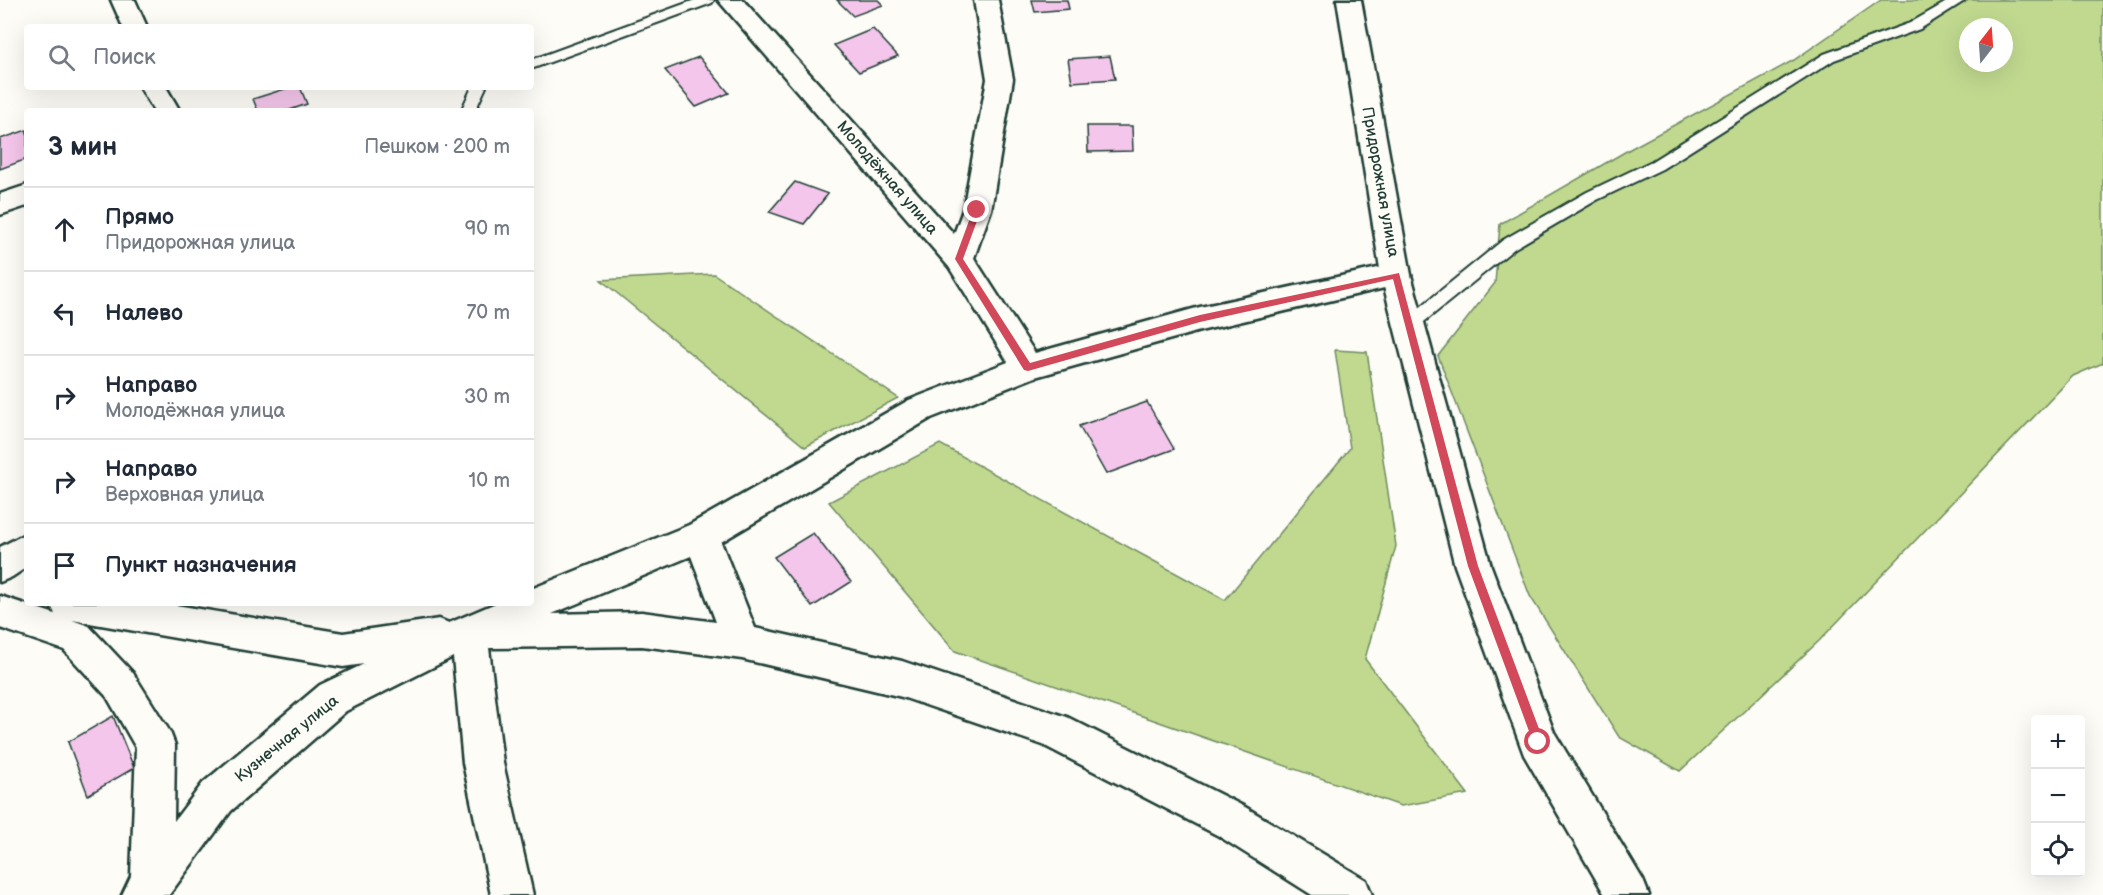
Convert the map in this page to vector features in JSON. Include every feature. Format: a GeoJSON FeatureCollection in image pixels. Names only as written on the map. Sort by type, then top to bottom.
{"type":"FeatureCollection","features":[{"type":"Feature","properties":{"kind":"street"},"geometry":{"type":"LineString","coordinates":[[123,0],[134,24]]}},
{"type":"Feature","properties":{"kind":"street","name":"Молодёжная улица"},"geometry":{"type":"LineString","coordinates":[[730,0],[959,259],[1028,367]]}},
{"type":"Feature","properties":{"kind":"street"},"geometry":{"type":"LineString","coordinates":[[959,259],[977,210],[1000,79],[986,0]]}},
{"type":"Feature","properties":{"kind":"street","name":"Придорожная улица"},"geometry":{"type":"LineString","coordinates":[[1349,0],[1396,275],[1473,566],[1538,742],[1628,895]]}},
{"type":"Feature","properties":{"kind":"street"},"geometry":{"type":"LineString","coordinates":[[155,90],[165,108]]}},
{"type":"Feature","properties":{"kind":"street"},"geometry":{"type":"LineString","coordinates":[[0,205],[24,196]]}},
{"type":"Feature","properties":{"kind":"street"},"geometry":{"type":"LineString","coordinates":[[534,604],[701,536],[920,409],[1028,367],[1200,319],[1396,275]]}},
{"type":"Feature","properties":{"kind":"street"},"geometry":{"type":"LineString","coordinates":[[701,536],[742,642]]}},
{"type":"Feature","properties":{"kind":"street"},"geometry":{"type":"LineString","coordinates":[[0,566],[24,550]]}},
{"type":"Feature","properties":{"kind":"street"},"geometry":{"type":"LineString","coordinates":[[0,598],[24,598]]}},
{"type":"Feature","properties":{"kind":"street"},"geometry":{"type":"LineString","coordinates":[[99,606],[172,613],[343,650],[469,631],[642,629],[742,642],[902,679],[1053,730],[1231,821],[1350,895]]}},
{"type":"Feature","properties":{"kind":"street"},"geometry":{"type":"LineString","coordinates":[[469,631],[530,606]]}},
{"type":"Feature","properties":{"kind":"street"},"geometry":{"type":"LineString","coordinates":[[0,612],[76,638],[120,685],[156,745],[148,889]]}},
{"type":"Feature","properties":{"kind":"street"},"geometry":{"type":"LineString","coordinates":[[469,631],[483,763],[512,895]]}},
{"type":"Feature","properties":{"kind":"street","name":"Кузнечная улица"},"geometry":{"type":"LineString","coordinates":[[148,889],[217,797],[333,698],[469,631]]}},
{"type":"Feature","properties":{"kind":"lane"},"geometry":{"type":"LineString","coordinates":[[534,64],[707,0]]}},
{"type":"Feature","properties":{"kind":"lane"},"geometry":{"type":"LineString","coordinates":[[1408,326],[1509,244],[1592,196],[1657,165],[1829,57],[1915,26],[1959,0]]}},
{"type":"Feature","properties":{"kind":"lane"},"geometry":{"type":"LineString","coordinates":[[469,108],[478,90]]}},
{"type":"Feature","properties":{"kind":"green space"},"geometry":{"type":"Polygon","coordinates":[[[1881,0],[2103,0],[2103,363],[2073,376],[1819,641],[1680,771],[1619,737],[1530,596],[1438,356],[1495,283],[1500,224],[1630,149],[1794,60],[1881,0]]]}},
{"type":"Feature","properties":{"kind":"green space"},"geometry":{"type":"Polygon","coordinates":[[[714,274],[898,398],[805,447],[601,280],[714,274]]]}},
{"type":"Feature","properties":{"kind":"green space"},"geometry":{"type":"Polygon","coordinates":[[[1335,350],[1367,352],[1396,546],[1365,659],[1468,794],[1401,806],[955,651],[829,502],[940,444],[1225,600],[1350,448],[1335,350]]]}},
{"type":"Feature","properties":{"kind":"building"},"geometry":{"type":"Polygon","coordinates":[[[837,0],[878,0],[883,5],[853,16],[837,0]]]}},
{"type":"Feature","properties":{"kind":"building"},"geometry":{"type":"Polygon","coordinates":[[[1032,0],[1067,0],[1069,9],[1035,12],[1032,0]]]}},
{"type":"Feature","properties":{"kind":"building"},"geometry":{"type":"Polygon","coordinates":[[[873,29],[898,56],[859,72],[834,45],[873,29]]]}},
{"type":"Feature","properties":{"kind":"building"},"geometry":{"type":"Polygon","coordinates":[[[1110,56],[1115,79],[1072,82],[1068,59],[1110,56]]]}},
{"type":"Feature","properties":{"kind":"building"},"geometry":{"type":"Polygon","coordinates":[[[699,57],[729,93],[696,107],[665,70],[699,57]]]}},
{"type":"Feature","properties":{"kind":"building"},"geometry":{"type":"Polygon","coordinates":[[[282,90],[301,90],[307,104],[296,108],[257,108],[253,99],[282,90]]]}},
{"type":"Feature","properties":{"kind":"building"},"geometry":{"type":"Polygon","coordinates":[[[1087,126],[1132,126],[1133,151],[1088,152],[1087,126]]]}},
{"type":"Feature","properties":{"kind":"building"},"geometry":{"type":"Polygon","coordinates":[[[24,131],[24,160],[0,169],[0,139],[24,131]]]}},
{"type":"Feature","properties":{"kind":"building"},"geometry":{"type":"Polygon","coordinates":[[[795,182],[828,194],[804,224],[769,212],[795,182]]]}},
{"type":"Feature","properties":{"kind":"building"},"geometry":{"type":"Polygon","coordinates":[[[1147,402],[1174,449],[1106,474],[1079,426],[1147,402]]]}},
{"type":"Feature","properties":{"kind":"building"},"geometry":{"type":"Polygon","coordinates":[[[813,533],[851,582],[812,607],[774,557],[813,533]]]}},
{"type":"Feature","properties":{"kind":"building"},"geometry":{"type":"Polygon","coordinates":[[[113,716],[134,768],[88,795],[68,742],[113,716]]]}},
{"type":"Feature","properties":{"kind":"route"},"geometry":{"type":"LineString","coordinates":[[977,210],[959,259],[1028,367],[1200,319],[1396,275],[1473,566],[1538,742]]}}]}
